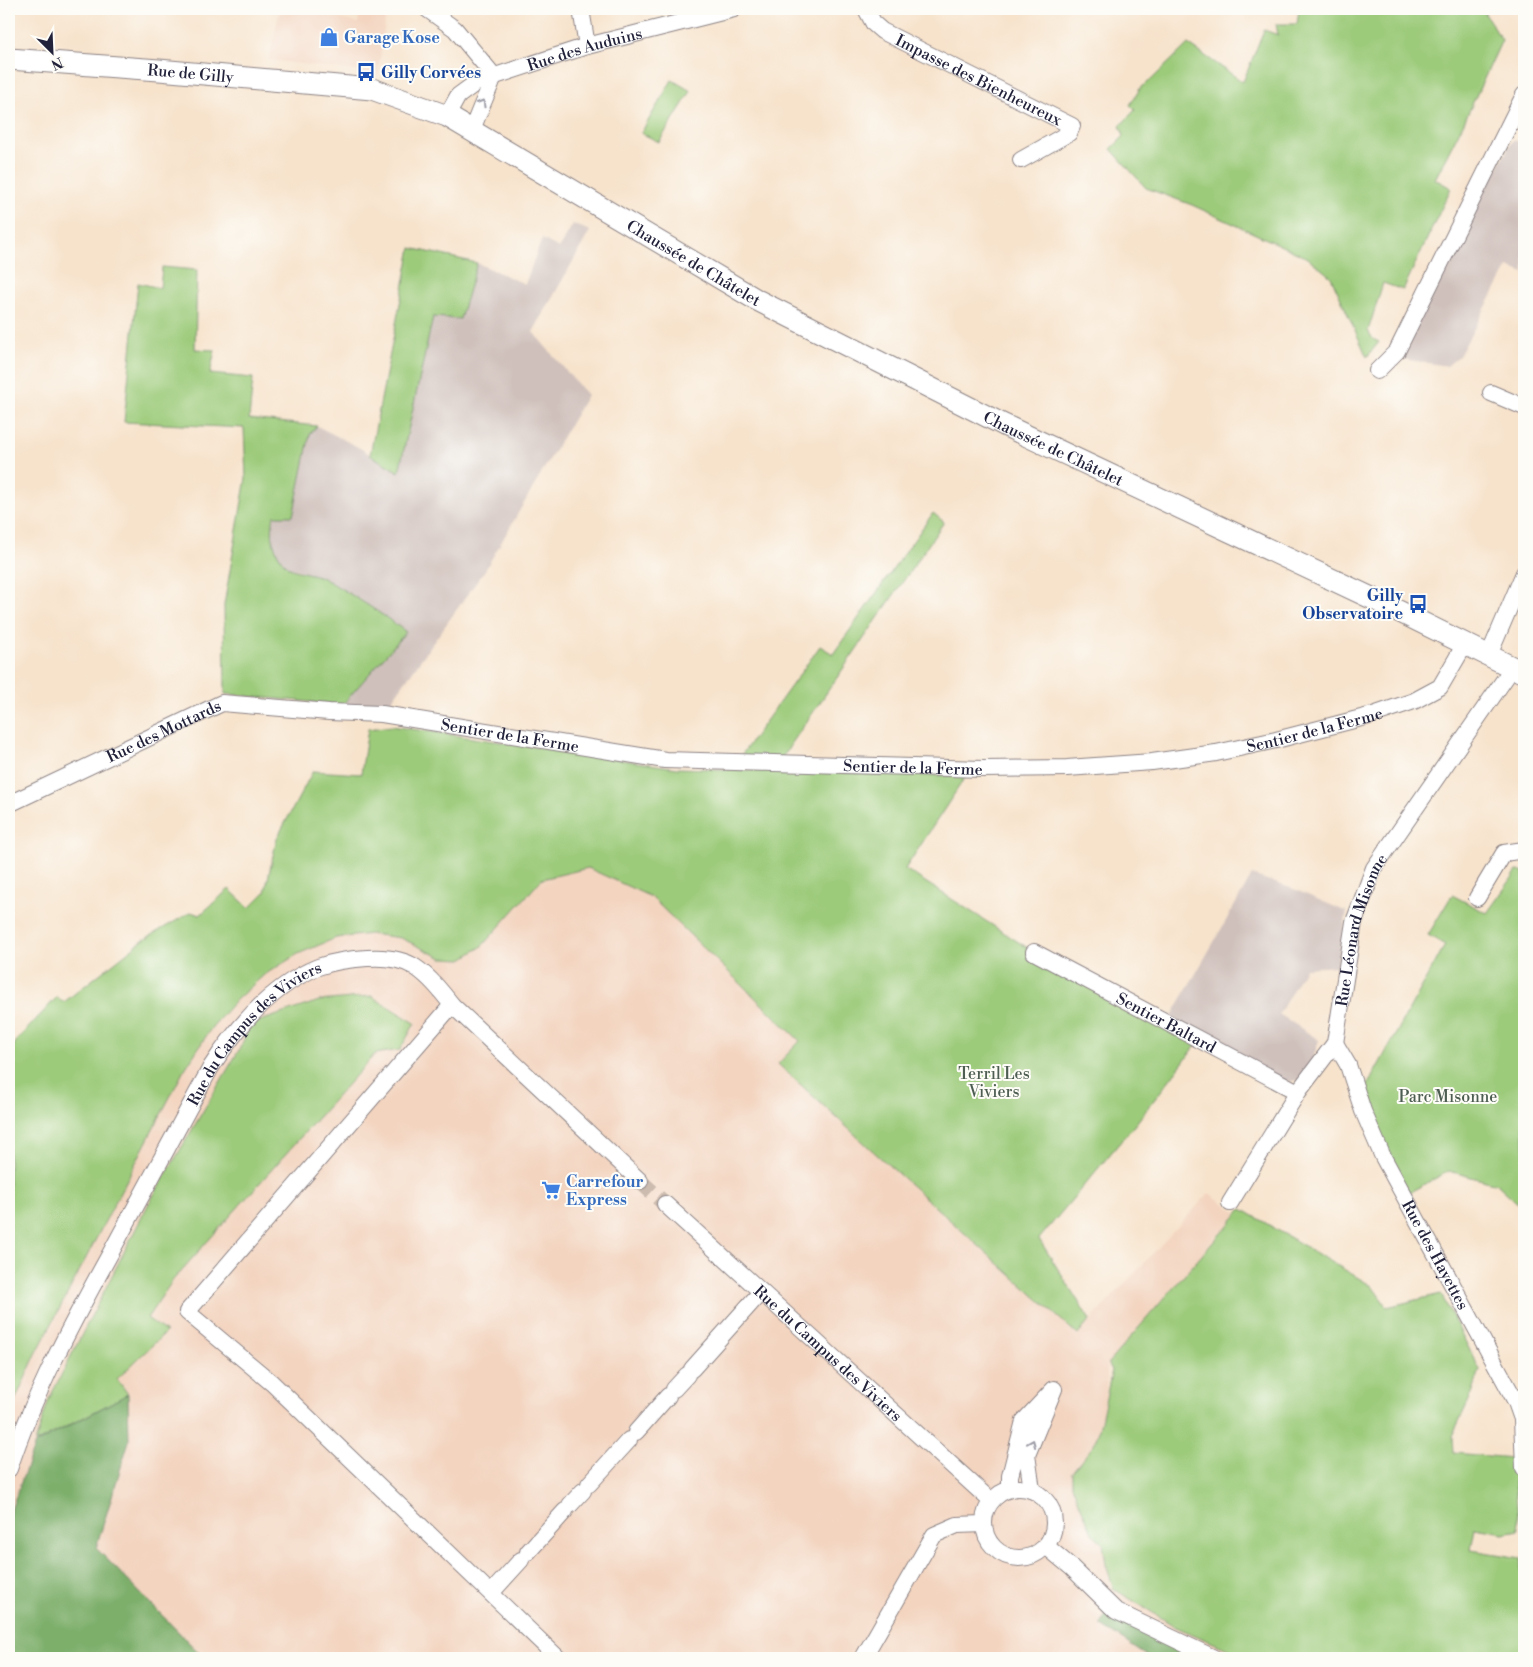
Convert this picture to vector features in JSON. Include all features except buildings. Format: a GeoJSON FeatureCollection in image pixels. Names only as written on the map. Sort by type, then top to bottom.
{"type":"FeatureCollection","features":[{"type":"Feature","properties":{"kind":"main road","name":"Rue de Gilly"},"geometry":{"type":"LineString","coordinates":[[9,60],[188,72],[372,89],[447,116],[472,131]]}},
{"type":"Feature","properties":{"kind":"main road","name":"Chaussée de Châtelet"},"geometry":{"type":"LineString","coordinates":[[472,131],[757,300],[1022,434],[1519,670]]}},
{"type":"Feature","properties":{"kind":"street"},"geometry":{"type":"LineString","coordinates":[[427,9],[455,29],[494,76],[479,108],[472,131]]}},
{"type":"Feature","properties":{"kind":"street"},"geometry":{"type":"LineString","coordinates":[[581,9],[587,46]]}},
{"type":"Feature","properties":{"kind":"street","name":"Rue des Auduins"},"geometry":{"type":"LineString","coordinates":[[447,116],[458,96],[477,82],[587,46],[734,9]]}},
{"type":"Feature","properties":{"kind":"street","name":"Impasse des Bienheureux"},"geometry":{"type":"LineString","coordinates":[[866,9],[874,24],[882,31],[1072,126],[1069,133],[1021,160]]}},
{"type":"Feature","properties":{"kind":"street"},"geometry":{"type":"LineString","coordinates":[[1377,371],[1397,352],[1524,95]]}},
{"type":"Feature","properties":{"kind":"street"},"geometry":{"type":"LineString","coordinates":[[1491,393],[1524,407]]}},
{"type":"Feature","properties":{"kind":"street"},"geometry":{"type":"LineString","coordinates":[[1489,655],[1524,574]]}},
{"type":"Feature","properties":{"kind":"street","name":"Sentier de la Ferme"},"geometry":{"type":"LineString","coordinates":[[329,712],[382,714],[665,760],[973,769],[1067,768],[1152,762],[1216,753],[1373,715],[1414,701],[1440,687],[1465,644]]}},
{"type":"Feature","properties":{"kind":"street","name":"Rue Léonard Misonne"},"geometry":{"type":"LineString","coordinates":[[1230,1203],[1298,1092],[1335,1044],[1354,922],[1374,868],[1519,670]]}},
{"type":"Feature","properties":{"kind":"street","name":"Rue des Mottards"},"geometry":{"type":"LineString","coordinates":[[9,804],[222,703],[329,712]]}},
{"type":"Feature","properties":{"kind":"street"},"geometry":{"type":"LineString","coordinates":[[1477,898],[1504,853],[1524,850]]}},
{"type":"Feature","properties":{"kind":"street","name":"Sentier Baltard"},"geometry":{"type":"LineString","coordinates":[[1034,952],[1298,1092]]}},
{"type":"Feature","properties":{"kind":"street","name":"Rue du Campus des Viviers"},"geometry":{"type":"LineString","coordinates":[[9,1469],[17,1445],[47,1375],[81,1307],[211,1067],[226,1044],[267,1000],[292,980],[318,967],[348,959],[380,957],[398,960],[413,966],[431,979],[452,1005],[640,1181]]}},
{"type":"Feature","properties":{"kind":"street"},"geometry":{"type":"LineString","coordinates":[[452,1005],[186,1312],[272,1383],[558,1658]]}},
{"type":"Feature","properties":{"kind":"street","name":"Rue des Hayettes"},"geometry":{"type":"LineString","coordinates":[[1335,1044],[1348,1065],[1363,1111],[1382,1157],[1516,1402],[1522,1419],[1524,1468]]}},
{"type":"Feature","properties":{"kind":"street","name":"Rue du Campus des Viviers"},"geometry":{"type":"LineString","coordinates":[[665,1204],[991,1501]]}},
{"type":"Feature","properties":{"kind":"street"},"geometry":{"type":"LineString","coordinates":[[491,1593],[761,1292]]}},
{"type":"Feature","properties":{"kind":"street"},"geometry":{"type":"LineString","coordinates":[[1010,1489],[1010,1476],[1024,1421],[1054,1389],[1027,1455],[1032,1490]]}},
{"type":"Feature","properties":{"kind":"street"},"geometry":{"type":"LineString","coordinates":[[1010,1489],[1032,1490],[1042,1496],[1049,1504],[1053,1515],[1053,1531],[1046,1546],[1036,1554],[1025,1558],[1013,1558],[1001,1554],[992,1546],[986,1536],[984,1524],[986,1512],[991,1501],[1010,1489]]}},
{"type":"Feature","properties":{"kind":"street"},"geometry":{"type":"LineString","coordinates":[[863,1658],[934,1535],[957,1525],[984,1524]]}},
{"type":"Feature","properties":{"kind":"street"},"geometry":{"type":"LineString","coordinates":[[1046,1546],[1071,1567],[1116,1611],[1214,1658]]}},
{"type":"Feature","properties":{"kind":"shaded area"},"geometry":{"type":"Polygon","coordinates":[[[280,9],[300,9],[358,23],[360,9],[386,9],[377,77],[356,71],[269,60],[280,9]]]}},
{"type":"Feature","properties":{"kind":"shaded area"},"geometry":{"type":"Polygon","coordinates":[[[1513,140],[1524,143],[1524,273],[1508,267],[1459,356],[1447,366],[1403,359],[1432,285],[1513,140]]]}},
{"type":"Feature","properties":{"kind":"shaded area"},"geometry":{"type":"Polygon","coordinates":[[[573,224],[590,231],[533,332],[587,395],[485,570],[382,714],[342,705],[406,632],[299,570],[288,568],[277,553],[273,542],[272,526],[275,516],[293,515],[310,434],[317,426],[358,447],[399,472],[433,317],[460,319],[477,263],[525,284],[542,239],[559,248],[573,224]]]}},
{"type":"Feature","properties":{"kind":"shaded area"},"geometry":{"type":"Polygon","coordinates":[[[588,868],[651,897],[800,1041],[779,1064],[1077,1335],[1209,1193],[1238,1213],[1108,1363],[1106,1392],[1099,1430],[1094,1445],[1072,1472],[1072,1485],[1092,1533],[1103,1543],[1110,1581],[1176,1627],[1249,1658],[15,1658],[9,1653],[9,1414],[35,1354],[166,1104],[183,1072],[212,1027],[236,1000],[264,975],[298,954],[336,938],[371,934],[401,938],[442,958],[481,947],[542,879],[588,868]]]}},
{"type":"Feature","properties":{"kind":"shaded area"},"geometry":{"type":"Polygon","coordinates":[[[1252,875],[1296,890],[1347,912],[1337,966],[1305,968],[1279,1014],[1319,1040],[1311,1064],[1298,1080],[1281,1083],[1170,1019],[1252,875]]]}},
{"type":"Feature","properties":{"kind":"green space"},"geometry":{"type":"Polygon","coordinates":[[[1299,9],[1482,9],[1502,40],[1435,179],[1451,188],[1403,290],[1383,283],[1368,331],[1373,339],[1379,342],[1367,357],[1331,277],[1308,258],[1192,205],[1146,188],[1111,149],[1124,136],[1120,126],[1135,110],[1130,105],[1141,87],[1151,80],[1188,44],[1243,82],[1264,30],[1278,35],[1276,24],[1297,24],[1299,9]]]}},
{"type":"Feature","properties":{"kind":"green space"},"geometry":{"type":"Polygon","coordinates":[[[672,80],[691,91],[659,142],[641,133],[672,80]]]}},
{"type":"Feature","properties":{"kind":"green space"},"geometry":{"type":"Polygon","coordinates":[[[411,248],[477,263],[460,319],[433,317],[399,472],[370,455],[411,248]]]}},
{"type":"Feature","properties":{"kind":"green space"},"geometry":{"type":"Polygon","coordinates":[[[162,267],[197,270],[195,349],[215,350],[210,374],[253,378],[249,419],[317,426],[310,434],[293,516],[274,516],[272,530],[274,543],[282,561],[290,568],[323,578],[386,617],[406,632],[342,705],[225,694],[224,605],[246,478],[244,428],[124,422],[138,283],[160,288],[162,267]]]}},
{"type":"Feature","properties":{"kind":"green space"},"geometry":{"type":"Polygon","coordinates":[[[933,513],[944,522],[781,759],[740,757],[820,646],[833,654],[933,513]]]}},
{"type":"Feature","properties":{"kind":"green space","name":"Terril Les Viviers"},"geometry":{"type":"Polygon","coordinates":[[[392,726],[677,768],[966,776],[905,869],[1034,952],[1198,1043],[1137,1122],[1039,1239],[1090,1320],[1078,1335],[778,1064],[800,1041],[651,897],[588,868],[542,879],[481,947],[462,959],[442,958],[401,938],[371,934],[336,938],[298,954],[264,975],[236,1000],[212,1027],[183,1072],[36,1354],[9,1414],[9,1054],[17,1040],[57,997],[64,1002],[143,940],[191,912],[200,915],[229,889],[249,908],[265,892],[277,838],[313,771],[361,774],[368,729],[392,726]]]}},
{"type":"Feature","properties":{"kind":"green space","name":"Parc Misonne"},"geometry":{"type":"Polygon","coordinates":[[[1517,871],[1524,872],[1524,1209],[1497,1184],[1449,1171],[1410,1192],[1405,1189],[1371,1114],[1366,1088],[1445,945],[1428,935],[1452,895],[1487,913],[1517,871]]]}},
{"type":"Feature","properties":{"kind":"green space"},"geometry":{"type":"Polygon","coordinates":[[[371,996],[415,1023],[400,1050],[375,1054],[173,1280],[147,1318],[166,1332],[117,1379],[128,1394],[35,1443],[49,1399],[149,1203],[239,1050],[251,1024],[319,1001],[371,996]]]}},
{"type":"Feature","properties":{"kind":"green space"},"geometry":{"type":"Polygon","coordinates":[[[1242,1209],[1372,1286],[1387,1307],[1441,1294],[1480,1370],[1472,1394],[1452,1436],[1453,1453],[1513,1458],[1519,1530],[1504,1533],[1475,1528],[1471,1550],[1521,1558],[1524,1587],[1524,1658],[1249,1658],[1176,1627],[1114,1589],[1106,1565],[1103,1543],[1092,1533],[1072,1485],[1072,1472],[1094,1445],[1099,1430],[1112,1370],[1108,1363],[1242,1209]]]}},
{"type":"Feature","properties":{"kind":"green space"},"geometry":{"type":"Polygon","coordinates":[[[128,1394],[129,1441],[96,1548],[204,1658],[15,1658],[9,1653],[9,1515],[35,1444],[128,1394]]]}},
{"type":"Feature","properties":{"kind":"green space"},"geometry":{"type":"Polygon","coordinates":[[[1107,1613],[1147,1626],[1226,1658],[1150,1658],[1100,1625],[1107,1613]]]}},
{"type":"Feature","properties":{"kind":"tunnel"},"geometry":{"type":"LineString","coordinates":[[640,1181],[665,1204]]}},
{"type":"Feature","properties":{"kind":"place","name":"Garage Kose"},"geometry":{"type":"Point","coordinates":[329,37]}},
{"type":"Feature","properties":{"kind":"place","name":"Gilly Corvées"},"geometry":{"type":"Point","coordinates":[366,72]}},
{"type":"Feature","properties":{"kind":"place","name":"Gilly Observatoire"},"geometry":{"type":"Point","coordinates":[1418,604]}},
{"type":"Feature","properties":{"kind":"place","name":"Carrefour Express"},"geometry":{"type":"Point","coordinates":[551,1190]}}]}
